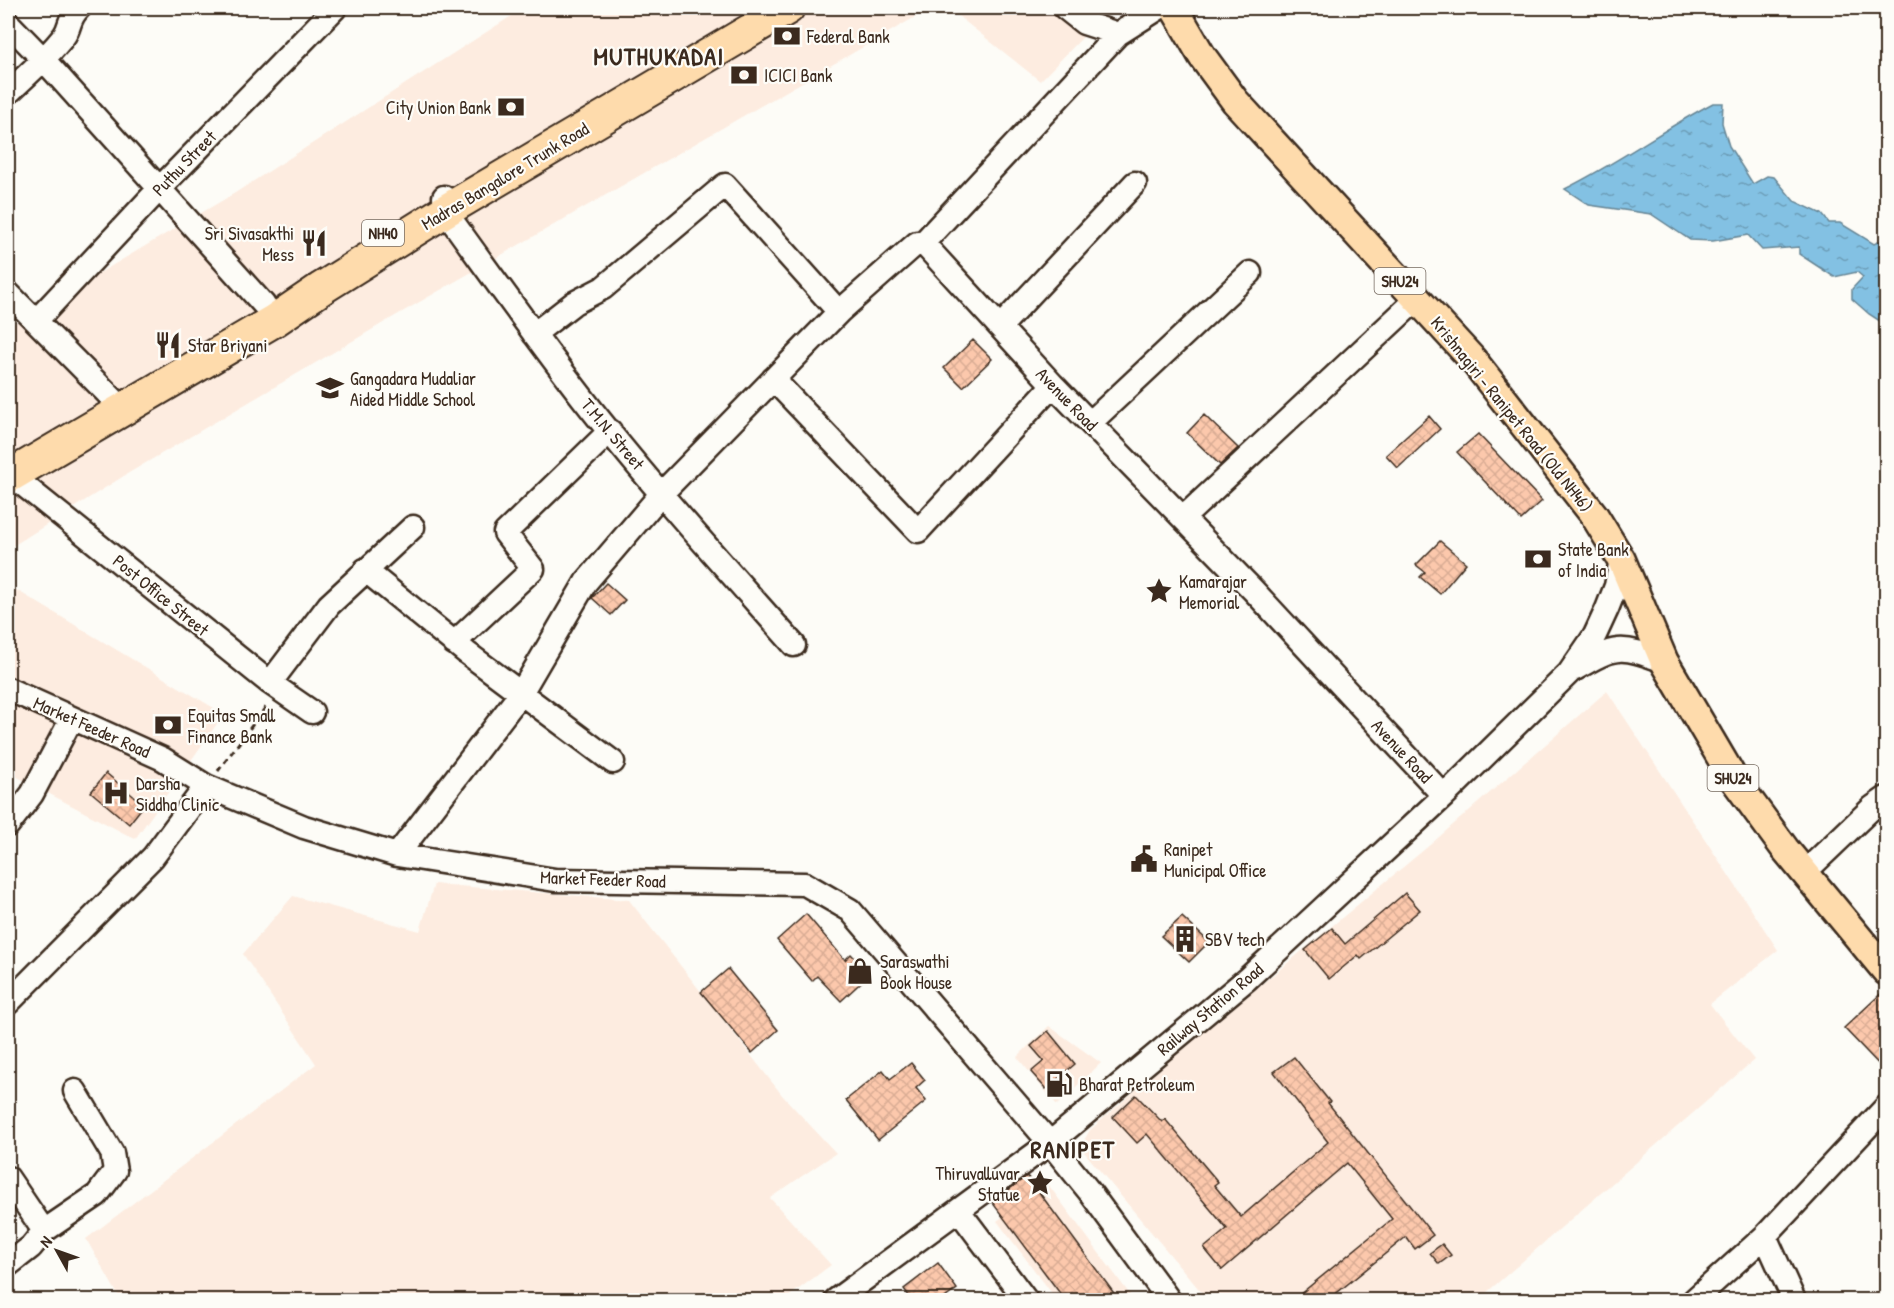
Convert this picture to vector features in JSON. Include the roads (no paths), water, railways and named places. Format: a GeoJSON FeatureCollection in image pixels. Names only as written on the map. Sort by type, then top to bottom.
{"type":"FeatureCollection","features":[{"type":"Feature","properties":{"kind":"highway","name":"Madras Bangalore Trunk Road"},"geometry":{"type":"LineString","coordinates":[[9,469],[117,404],[264,305],[309,287],[756,8]]}},
{"type":"Feature","properties":{"kind":"highway","name":"Madras Bangalore Trunk Road"},"geometry":{"type":"LineString","coordinates":[[445,204],[788,8]]}},
{"type":"Feature","properties":{"kind":"highway","name":"Madras Bangalore Trunk Road"},"geometry":{"type":"LineString","coordinates":[[117,404],[275,320],[309,287]]}},
{"type":"Feature","properties":{"kind":"main road","name":"Krishnagiri - Ranipet Road (Old NH46)"},"geometry":{"type":"LineString","coordinates":[[1174,8],[1202,56],[1235,101],[1473,360],[1594,515],[1621,559],[1665,661],[1733,778],[1805,872],[1887,971]]}},
{"type":"Feature","properties":{"kind":"street"},"geometry":{"type":"LineString","coordinates":[[8,93],[44,59],[66,34],[71,16],[79,8]]}},
{"type":"Feature","properties":{"kind":"street","name":"Puthu Street"},"geometry":{"type":"LineString","coordinates":[[36,321],[160,188],[335,8]]}},
{"type":"Feature","properties":{"kind":"street"},"geometry":{"type":"LineString","coordinates":[[1065,8],[1084,23],[1118,34]]}},
{"type":"Feature","properties":{"kind":"street"},"geometry":{"type":"LineString","coordinates":[[397,855],[520,693],[586,582],[662,493],[839,312],[917,243],[923,243],[1118,34],[1160,8]]}},
{"type":"Feature","properties":{"kind":"street"},"geometry":{"type":"LineString","coordinates":[[8,23],[44,59],[264,305]]}},
{"type":"Feature","properties":{"kind":"street"},"geometry":{"type":"LineString","coordinates":[[1000,327],[1135,183]]}},
{"type":"Feature","properties":{"kind":"street"},"geometry":{"type":"LineString","coordinates":[[534,334],[574,303],[603,288],[725,185],[839,312]]}},
{"type":"Feature","properties":{"kind":"street","name":"T.M.N. Street"},"geometry":{"type":"LineString","coordinates":[[445,204],[534,334],[610,431],[794,645]]}},
{"type":"Feature","properties":{"kind":"street","name":"Avenue Road"},"geometry":{"type":"LineString","coordinates":[[923,243],[1053,386],[1252,590],[1444,796]]}},
{"type":"Feature","properties":{"kind":"street"},"geometry":{"type":"LineString","coordinates":[[1090,423],[1250,273]]}},
{"type":"Feature","properties":{"kind":"street"},"geometry":{"type":"LineString","coordinates":[[8,293],[117,404]]}},
{"type":"Feature","properties":{"kind":"street"},"geometry":{"type":"LineString","coordinates":[[1183,519],[1417,299]]}},
{"type":"Feature","properties":{"kind":"street"},"geometry":{"type":"LineString","coordinates":[[773,379],[918,531],[1053,386]]}},
{"type":"Feature","properties":{"kind":"street"},"geometry":{"type":"LineString","coordinates":[[454,643],[533,569],[505,533],[610,431]]}},
{"type":"Feature","properties":{"kind":"street","name":"Post Office Street"},"geometry":{"type":"LineString","coordinates":[[9,469],[274,686],[312,712]]}},
{"type":"Feature","properties":{"kind":"street"},"geometry":{"type":"LineString","coordinates":[[274,686],[329,605],[413,527]]}},
{"type":"Feature","properties":{"kind":"street","name":"Railway Station Road"},"geometry":{"type":"LineString","coordinates":[[836,1300],[1050,1143],[1247,979],[1444,796],[1569,673],[1595,634],[1608,609],[1616,586],[1621,559]]}},
{"type":"Feature","properties":{"kind":"street"},"geometry":{"type":"LineString","coordinates":[[365,570],[454,643],[613,762]]}},
{"type":"Feature","properties":{"kind":"street"},"geometry":{"type":"LineString","coordinates":[[1569,673],[1604,653],[1623,649],[1665,661]]}},
{"type":"Feature","properties":{"kind":"street","name":"Market Feeder Road"},"geometry":{"type":"LineString","coordinates":[[8,689],[163,759],[206,786],[304,827],[397,855],[555,880],[805,884],[850,910],[1050,1143],[1089,1191],[1169,1300]]}},
{"type":"Feature","properties":{"kind":"street"},"geometry":{"type":"LineString","coordinates":[[8,825],[32,794],[72,718]]}},
{"type":"Feature","properties":{"kind":"street"},"geometry":{"type":"LineString","coordinates":[[8,1003],[153,857],[206,786]]}},
{"type":"Feature","properties":{"kind":"street"},"geometry":{"type":"LineString","coordinates":[[1805,872],[1873,807],[1887,798]]}},
{"type":"Feature","properties":{"kind":"street"},"geometry":{"type":"LineString","coordinates":[[8,1265],[31,1247],[44,1231],[97,1195],[115,1171],[112,1153],[75,1091]]}},
{"type":"Feature","properties":{"kind":"street"},"geometry":{"type":"LineString","coordinates":[[1694,1300],[1765,1236],[1887,1107]]}},
{"type":"Feature","properties":{"kind":"street"},"geometry":{"type":"LineString","coordinates":[[8,1178],[44,1231]]}},
{"type":"Feature","properties":{"kind":"street"},"geometry":{"type":"LineString","coordinates":[[959,1210],[1026,1300]]}},
{"type":"Feature","properties":{"kind":"street"},"geometry":{"type":"LineString","coordinates":[[1765,1236],[1794,1300]]}},
{"type":"Feature","properties":{"kind":"water"},"geometry":{"type":"Polygon","coordinates":[[[1713,103],[1723,103],[1722,123],[1729,146],[1753,184],[1767,176],[1774,177],[1794,201],[1822,214],[1829,223],[1840,223],[1874,244],[1886,238],[1886,325],[1852,299],[1852,289],[1863,277],[1857,272],[1834,277],[1799,254],[1799,247],[1762,250],[1748,235],[1713,241],[1690,240],[1651,214],[1589,205],[1565,189],[1713,103]]]}},
{"type":"Feature","properties":{"kind":"place","name":"Federal Bank"},"geometry":{"type":"Point","coordinates":[787,36]}},
{"type":"Feature","properties":{"kind":"place","name":"ICICI Bank"},"geometry":{"type":"Point","coordinates":[744,75]}},
{"type":"Feature","properties":{"kind":"place","name":"City Union Bank"},"geometry":{"type":"Point","coordinates":[511,107]}},
{"type":"Feature","properties":{"kind":"place","name":"Sri Sivasakthi Mess"},"geometry":{"type":"Point","coordinates":[314,243]}},
{"type":"Feature","properties":{"kind":"place","name":"Star Briyani"},"geometry":{"type":"Point","coordinates":[168,345]}},
{"type":"Feature","properties":{"kind":"place","name":"Gangadara Mudaliar Aided Middle School"},"geometry":{"type":"Point","coordinates":[330,388]}},
{"type":"Feature","properties":{"kind":"place","name":"State Bank of India"},"geometry":{"type":"Point","coordinates":[1538,559]}},
{"type":"Feature","properties":{"kind":"place","name":"Kamarajar Memorial"},"geometry":{"type":"Point","coordinates":[1159,591]}},
{"type":"Feature","properties":{"kind":"place","name":"Equitas Small Finance Bank"},"geometry":{"type":"Point","coordinates":[168,725]}},
{"type":"Feature","properties":{"kind":"place","name":"Darsha Siddha Clinic"},"geometry":{"type":"Point","coordinates":[116,793]}},
{"type":"Feature","properties":{"kind":"place","name":"Ranipet Municipal Office"},"geometry":{"type":"Point","coordinates":[1144,859]}},
{"type":"Feature","properties":{"kind":"place","name":"SBV tech"},"geometry":{"type":"Point","coordinates":[1185,939]}},
{"type":"Feature","properties":{"kind":"place","name":"Saraswathi Book House"},"geometry":{"type":"Point","coordinates":[860,971]}},
{"type":"Feature","properties":{"kind":"place","name":"Bharat Petroleum"},"geometry":{"type":"Point","coordinates":[1059,1084]}},
{"type":"Feature","properties":{"kind":"place","name":"Thiruvalluvar Statue"},"geometry":{"type":"Point","coordinates":[1040,1183]}},
{"type":"Feature","properties":{"kind":"district","name":"MUTHUKADAI"},"geometry":{"type":"Point","coordinates":[659,56]}},
{"type":"Feature","properties":{"kind":"district","name":"RANIPET"},"geometry":{"type":"Point","coordinates":[1073,1149]}}]}
